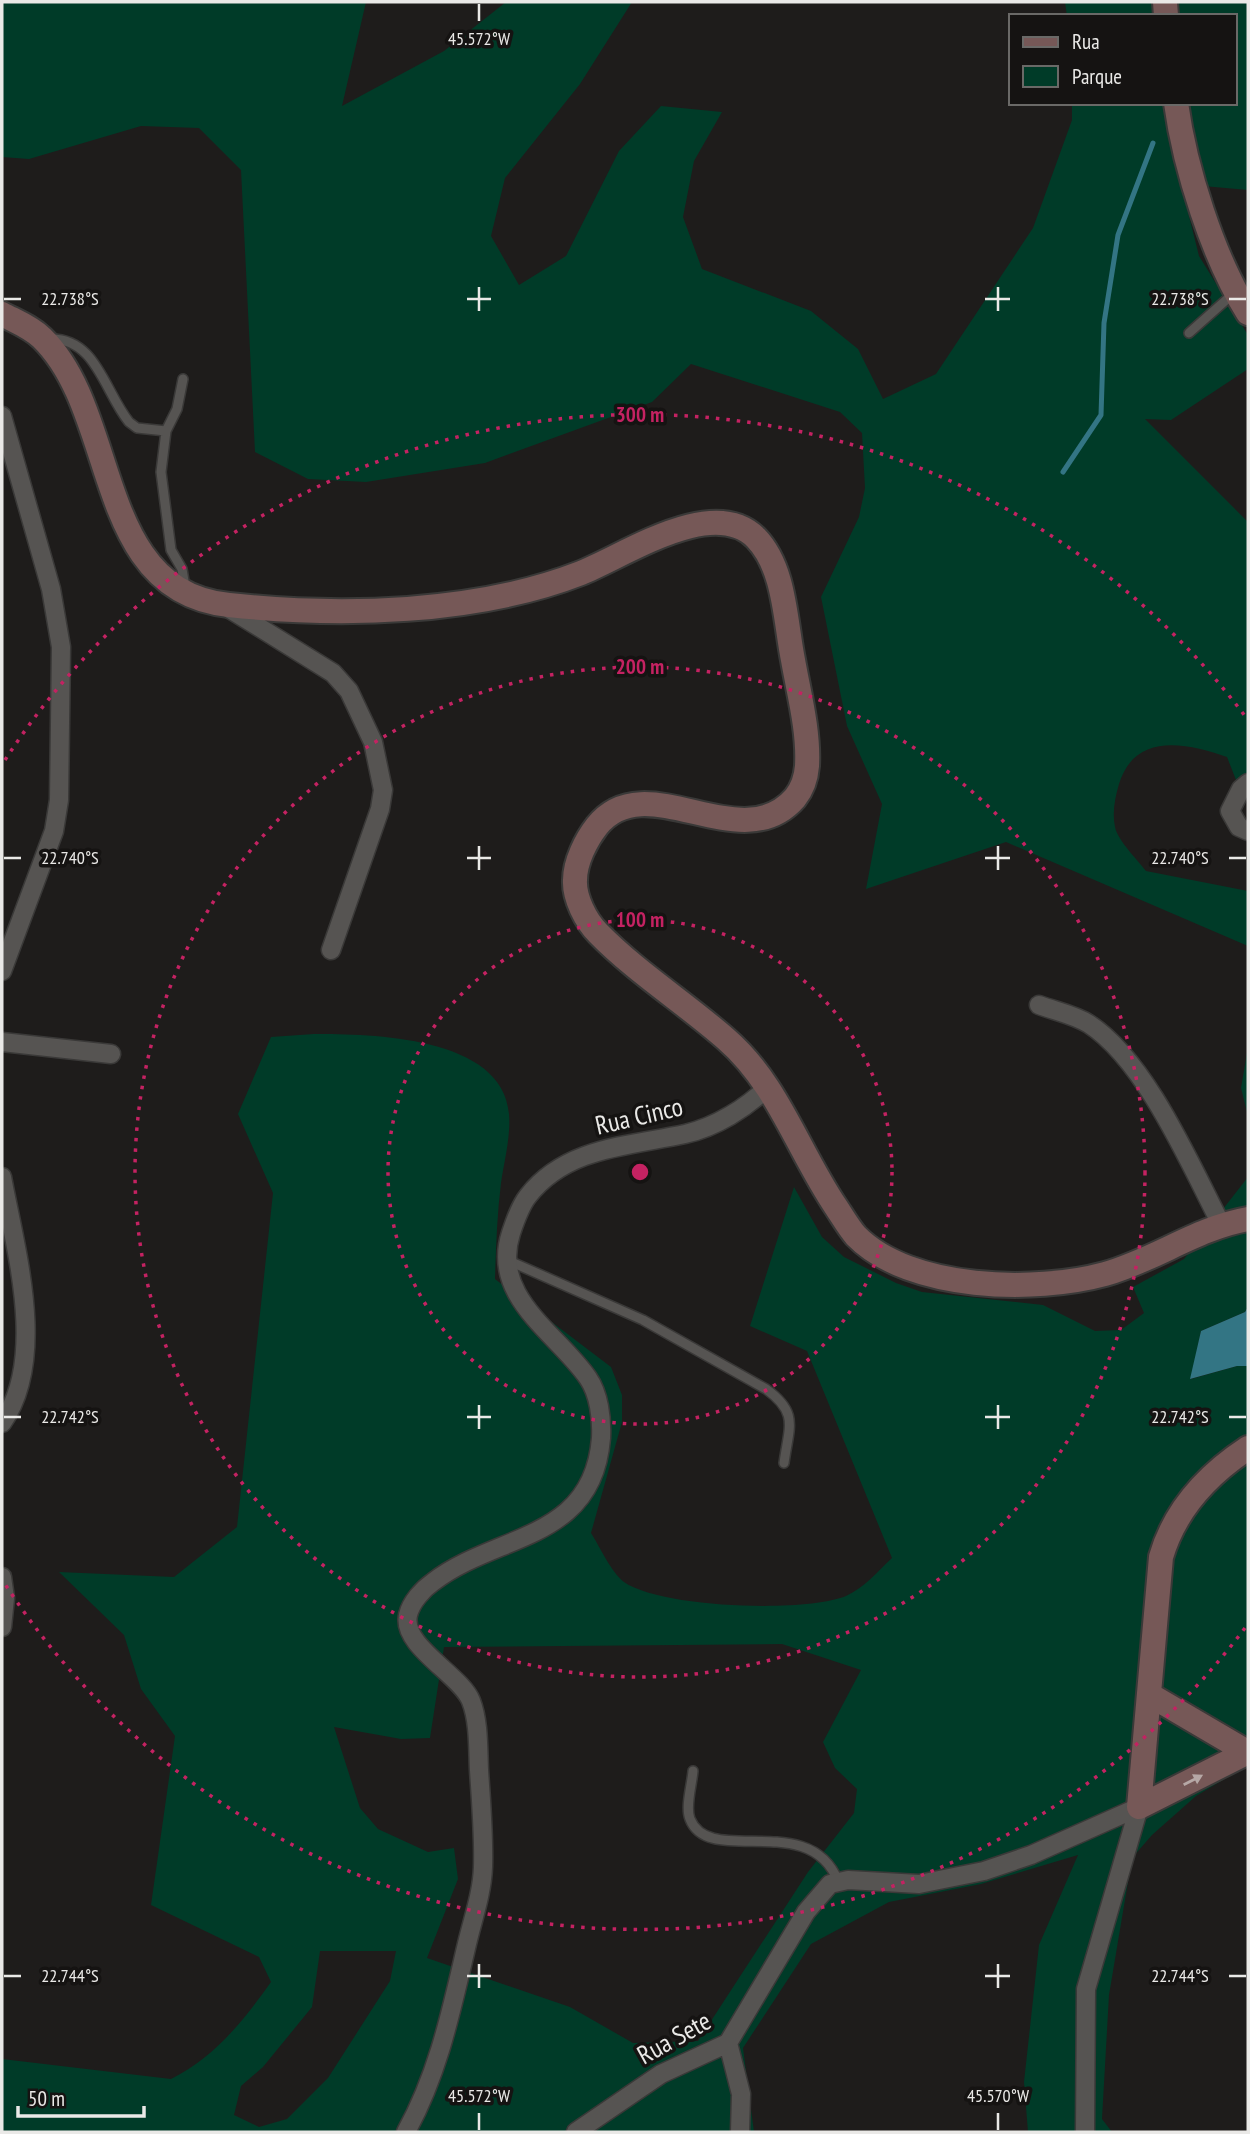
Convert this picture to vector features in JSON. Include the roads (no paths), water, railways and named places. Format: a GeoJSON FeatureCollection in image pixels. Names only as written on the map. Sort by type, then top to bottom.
{"type":"FeatureCollection","features":[{"type":"Feature","properties":{"kind":"street"},"geometry":{"type":"LineString","coordinates":[[1176,105],[1193,176],[1242,302]]}},
{"type":"Feature","properties":{"kind":"street"},"geometry":{"type":"LineString","coordinates":[[2,313],[43,339],[68,372],[88,415],[111,491],[126,527],[156,569],[185,593],[222,604],[317,611],[473,601],[516,593],[581,573],[693,523],[729,523],[743,527],[758,540],[777,573],[801,703],[807,756],[803,788],[779,814],[758,820],[738,821],[671,807],[624,807],[604,818],[587,839],[574,877],[578,901],[594,930],[733,1044],[769,1086],[832,1201],[857,1237],[887,1258],[935,1276],[1003,1284],[1053,1284],[1104,1274],[1136,1263],[1221,1224],[1248,1219]]}},
{"type":"Feature","properties":{"kind":"street"},"geometry":{"type":"LineString","coordinates":[[2,416],[51,589],[61,647],[59,800],[54,831],[2,971]]}},
{"type":"Feature","properties":{"kind":"street"},"geometry":{"type":"LineString","coordinates":[[222,604],[333,673],[359,708],[373,742],[383,790],[380,809],[331,950]]}},
{"type":"Feature","properties":{"kind":"street"},"geometry":{"type":"LineString","coordinates":[[1248,783],[1233,801],[1230,811],[1239,827],[1248,831]]}},
{"type":"Feature","properties":{"kind":"street"},"geometry":{"type":"LineString","coordinates":[[1039,1004],[1088,1023],[1111,1042],[1140,1078],[1171,1128],[1221,1224]]}},
{"type":"Feature","properties":{"kind":"street"},"geometry":{"type":"LineString","coordinates":[[2,1042],[111,1054]]}},
{"type":"Feature","properties":{"kind":"street","name":"Rua Cinco"},"geometry":{"type":"LineString","coordinates":[[506,1259],[512,1228],[525,1200],[547,1174],[601,1150],[688,1133],[705,1127],[729,1116],[769,1086]]}},
{"type":"Feature","properties":{"kind":"street"},"geometry":{"type":"LineString","coordinates":[[2,1177],[24,1293],[27,1328],[16,1389],[2,1423]]}},
{"type":"Feature","properties":{"kind":"street"},"geometry":{"type":"LineString","coordinates":[[406,2132],[425,2098],[450,2021],[479,1899],[483,1870],[479,1764],[473,1706],[461,1686],[434,1662],[409,1630],[407,1618],[426,1587],[455,1564],[530,1537],[570,1509],[589,1480],[601,1439],[597,1398],[590,1380],[530,1314],[510,1280],[506,1259]]}},
{"type":"Feature","properties":{"kind":"street"},"geometry":{"type":"LineString","coordinates":[[1086,2132],[1086,1989],[1139,1807],[1161,1557],[1169,1530],[1207,1479],[1248,1448]]}},
{"type":"Feature","properties":{"kind":"street"},"geometry":{"type":"LineString","coordinates":[[2,1577],[5,1598],[2,1628]]}},
{"type":"Feature","properties":{"kind":"street"},"geometry":{"type":"LineString","coordinates":[[1150,1695],[1247,1752]]}},
{"type":"Feature","properties":{"kind":"street"},"geometry":{"type":"LineString","coordinates":[[838,1881],[919,1884],[984,1871],[1031,1855],[1139,1807],[1247,1752]]}},
{"type":"Feature","properties":{"kind":"street","name":"Rua Sete"},"geometry":{"type":"LineString","coordinates":[[576,2132],[661,2074],[727,2042],[817,1896],[838,1881]]}},
{"type":"Feature","properties":{"kind":"street"},"geometry":{"type":"LineString","coordinates":[[727,2042],[741,2094],[740,2132]]}},
{"type":"Feature","properties":{"kind":"lane"},"geometry":{"type":"LineString","coordinates":[[1189,333],[1242,302]]}},
{"type":"Feature","properties":{"kind":"lane"},"geometry":{"type":"LineString","coordinates":[[43,339],[60,338],[80,345],[129,422],[137,428],[166,431]]}},
{"type":"Feature","properties":{"kind":"lane"},"geometry":{"type":"LineString","coordinates":[[183,379],[177,409],[166,431],[161,472],[171,550],[184,576],[185,593]]}},
{"type":"Feature","properties":{"kind":"lane"},"geometry":{"type":"LineString","coordinates":[[506,1259],[643,1320],[766,1389],[784,1402],[789,1414],[783,1463]]}},
{"type":"Feature","properties":{"kind":"lane"},"geometry":{"type":"LineString","coordinates":[[693,1771],[689,1817],[697,1831],[715,1839],[783,1842],[808,1847],[831,1864],[838,1881]]}},
{"type":"Feature","properties":{"kind":"water"},"geometry":{"type":"Polygon","coordinates":[[[1248,1307],[1248,1366],[1237,1366],[1190,1379],[1201,1331],[1245,1312],[1248,1307]]]}},
{"type":"Feature","properties":{"kind":"waterway"},"geometry":{"type":"LineString","coordinates":[[1063,472],[1101,415],[1104,323],[1118,235],[1153,143]]}}]}
